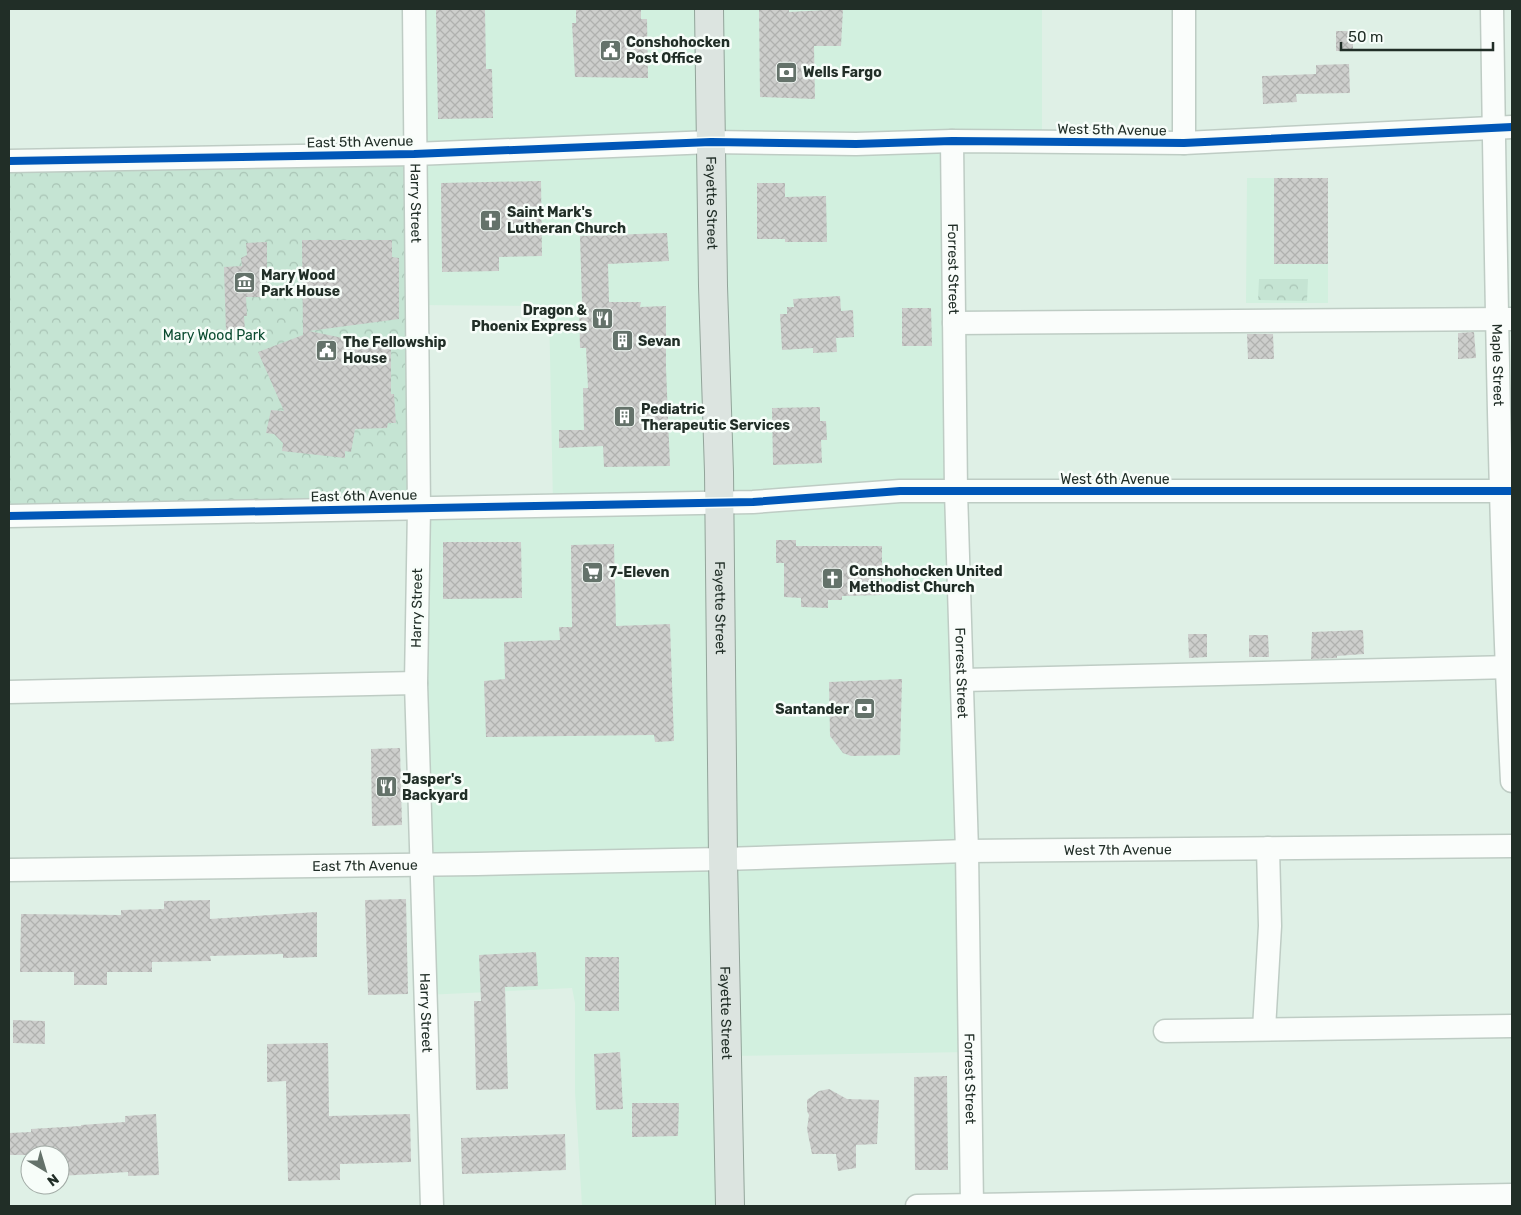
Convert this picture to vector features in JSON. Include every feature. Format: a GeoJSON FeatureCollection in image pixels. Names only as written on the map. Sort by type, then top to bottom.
{"type":"FeatureCollection","features":[{"type":"Feature","properties":{"kind":"main road","name":"Fayette Street"},"geometry":{"type":"LineString","coordinates":[[709,9],[713,286],[719,472],[723,859],[730,1206]]}},
{"type":"Feature","properties":{"kind":"street","name":"Harry Street"},"geometry":{"type":"LineString","coordinates":[[414,9],[419,508],[416,683],[432,1206]]}},
{"type":"Feature","properties":{"kind":"street"},"geometry":{"type":"LineString","coordinates":[[1184,9],[1184,143]]}},
{"type":"Feature","properties":{"kind":"street","name":"Maple Street"},"geometry":{"type":"LineString","coordinates":[[1492,9],[1503,127],[1512,781]]}},
{"type":"Feature","properties":{"kind":"street","name":"West 5th Avenue"},"geometry":{"type":"LineString","coordinates":[[711,142],[856,144],[952,141],[1184,143],[1503,127]]}},
{"type":"Feature","properties":{"kind":"street","name":"Forrest Street"},"geometry":{"type":"LineString","coordinates":[[952,141],[956,491],[966,851],[972,1206]]}},
{"type":"Feature","properties":{"kind":"street","name":"East 5th Avenue"},"geometry":{"type":"LineString","coordinates":[[9,161],[414,154],[711,142]]}},
{"type":"Feature","properties":{"kind":"street"},"geometry":{"type":"LineString","coordinates":[[954,323],[1505,319]]}},
{"type":"Feature","properties":{"kind":"street","name":"West 6th Avenue"},"geometry":{"type":"LineString","coordinates":[[719,502],[753,502],[900,491],[1507,491]]}},
{"type":"Feature","properties":{"kind":"street","name":"East 6th Avenue"},"geometry":{"type":"LineString","coordinates":[[9,516],[719,502]]}},
{"type":"Feature","properties":{"kind":"street"},"geometry":{"type":"LineString","coordinates":[[962,680],[1509,666]]}},
{"type":"Feature","properties":{"kind":"street"},"geometry":{"type":"LineString","coordinates":[[9,692],[416,683]]}},
{"type":"Feature","properties":{"kind":"street","name":"West 7th Avenue"},"geometry":{"type":"LineString","coordinates":[[723,859],[966,851],[1512,846]]}},
{"type":"Feature","properties":{"kind":"street"},"geometry":{"type":"LineString","coordinates":[[1264,1030],[1270,926],[1268,848]]}},
{"type":"Feature","properties":{"kind":"street","name":"East 7th Avenue"},"geometry":{"type":"LineString","coordinates":[[9,870],[723,859]]}},
{"type":"Feature","properties":{"kind":"street"},"geometry":{"type":"LineString","coordinates":[[1165,1031],[1512,1026]]}},
{"type":"Feature","properties":{"kind":"street"},"geometry":{"type":"LineString","coordinates":[[917,1206],[1512,1195]]}},
{"type":"Feature","properties":{"kind":"shaded area"},"geometry":{"type":"Polygon","coordinates":[[[414,9],[1042,9],[1042,142],[952,141],[969,1052],[727,1056],[730,1206],[582,1206],[575,1092],[575,1003],[572,988],[425,995],[419,508],[553,505],[549,306],[416,305],[414,9]]]}},
{"type":"Feature","properties":{"kind":"shaded area"},"geometry":{"type":"Polygon","coordinates":[[[1247,178],[1328,178],[1328,303],[1246,303],[1247,178]]]}},
{"type":"Feature","properties":{"kind":"green space","name":"Mary Wood Park"},"geometry":{"type":"Polygon","coordinates":[[[414,154],[419,508],[9,516],[9,161],[414,154]]]}},
{"type":"Feature","properties":{"kind":"green space"},"geometry":{"type":"Polygon","coordinates":[[[1259,279],[1308,279],[1307,301],[1258,300],[1259,279]]]}},
{"type":"Feature","properties":{"kind":"building"},"geometry":{"type":"Polygon","coordinates":[[[436,9],[485,10],[486,69],[492,69],[493,118],[438,119],[436,9]]]}},
{"type":"Feature","properties":{"kind":"building","name":"Conshohocken Post Office"},"geometry":{"type":"Polygon","coordinates":[[[576,9],[641,9],[641,19],[647,19],[648,78],[575,77],[572,23],[576,23],[576,9]]]}},
{"type":"Feature","properties":{"kind":"building","name":"Wells Fargo"},"geometry":{"type":"Polygon","coordinates":[[[759,9],[789,9],[789,12],[843,9],[841,46],[814,46],[815,99],[760,97],[759,9]]]}},
{"type":"Feature","properties":{"kind":"building"},"geometry":{"type":"Polygon","coordinates":[[[1336,31],[1353,31],[1353,51],[1336,51],[1336,31]]]}},
{"type":"Feature","properties":{"kind":"building"},"geometry":{"type":"Polygon","coordinates":[[[1349,64],[1350,93],[1296,94],[1297,102],[1263,104],[1262,76],[1316,74],[1316,65],[1349,64]]]}},
{"type":"Feature","properties":{"kind":"building"},"geometry":{"type":"Polygon","coordinates":[[[1274,178],[1328,178],[1328,264],[1274,264],[1274,178]]]}},
{"type":"Feature","properties":{"kind":"building","name":"Saint Mark's Lutheran Church"},"geometry":{"type":"Polygon","coordinates":[[[541,181],[542,256],[499,257],[499,271],[442,272],[441,183],[541,181]]]}},
{"type":"Feature","properties":{"kind":"building"},"geometry":{"type":"Polygon","coordinates":[[[757,183],[785,183],[785,197],[826,196],[827,242],[785,242],[785,239],[757,239],[757,183]]]}},
{"type":"Feature","properties":{"kind":"building"},"geometry":{"type":"Polygon","coordinates":[[[667,233],[669,261],[608,264],[609,302],[641,302],[640,307],[666,306],[666,368],[670,466],[604,467],[603,446],[559,448],[559,430],[584,430],[583,388],[588,388],[586,348],[580,348],[579,302],[582,302],[580,236],[667,233]]]}},
{"type":"Feature","properties":{"kind":"building","name":"The Fellowship House"},"geometry":{"type":"Polygon","coordinates":[[[302,240],[392,240],[392,257],[399,258],[399,319],[309,331],[391,348],[391,394],[394,394],[396,423],[388,423],[387,428],[355,429],[351,452],[345,451],[345,458],[282,451],[283,443],[274,434],[266,433],[271,410],[284,411],[258,352],[303,335],[302,240]]]}},
{"type":"Feature","properties":{"kind":"building","name":"Mary Wood Park House"},"geometry":{"type":"Polygon","coordinates":[[[267,242],[267,297],[246,297],[247,316],[244,316],[245,331],[226,332],[224,267],[242,266],[241,258],[247,255],[246,243],[267,242]]]}},
{"type":"Feature","properties":{"kind":"building"},"geometry":{"type":"Polygon","coordinates":[[[840,296],[841,311],[853,310],[854,337],[836,338],[837,352],[813,353],[813,348],[782,350],[780,314],[787,314],[787,307],[794,307],[793,299],[840,296]]]}},
{"type":"Feature","properties":{"kind":"building"},"geometry":{"type":"Polygon","coordinates":[[[902,308],[931,308],[932,346],[902,346],[902,308]]]}},
{"type":"Feature","properties":{"kind":"building"},"geometry":{"type":"Polygon","coordinates":[[[1474,332],[1476,358],[1458,359],[1458,333],[1474,332]]]}},
{"type":"Feature","properties":{"kind":"building"},"geometry":{"type":"Polygon","coordinates":[[[1247,334],[1273,334],[1274,359],[1248,359],[1247,334]]]}},
{"type":"Feature","properties":{"kind":"building"},"geometry":{"type":"Polygon","coordinates":[[[820,407],[820,421],[826,421],[827,440],[821,440],[822,463],[773,465],[772,408],[820,407]]]}},
{"type":"Feature","properties":{"kind":"building","name":"Conshohocken United Methodist Church"},"geometry":{"type":"Polygon","coordinates":[[[776,540],[796,540],[796,546],[882,546],[882,595],[842,596],[842,600],[828,600],[828,608],[801,607],[801,598],[784,597],[784,563],[776,563],[776,540]]]}},
{"type":"Feature","properties":{"kind":"building"},"geometry":{"type":"Polygon","coordinates":[[[443,542],[521,542],[522,598],[443,599],[443,542]]]}},
{"type":"Feature","properties":{"kind":"building"},"geometry":{"type":"Polygon","coordinates":[[[614,544],[616,626],[670,624],[674,741],[655,742],[654,735],[486,737],[484,681],[505,679],[504,642],[560,640],[559,627],[572,627],[571,545],[614,544]]]}},
{"type":"Feature","properties":{"kind":"building"},"geometry":{"type":"Polygon","coordinates":[[[1363,630],[1364,654],[1311,659],[1312,632],[1363,630]]]}},
{"type":"Feature","properties":{"kind":"building"},"geometry":{"type":"Polygon","coordinates":[[[1188,634],[1207,634],[1207,657],[1189,658],[1188,634]]]}},
{"type":"Feature","properties":{"kind":"building"},"geometry":{"type":"Polygon","coordinates":[[[1249,635],[1268,635],[1269,657],[1249,657],[1249,635]]]}},
{"type":"Feature","properties":{"kind":"building","name":"Santander"},"geometry":{"type":"Polygon","coordinates":[[[902,679],[900,755],[851,756],[843,753],[830,736],[829,682],[902,679]]]}},
{"type":"Feature","properties":{"kind":"building","name":"Jasper's Backyard"},"geometry":{"type":"Polygon","coordinates":[[[400,748],[402,825],[372,826],[371,749],[400,748]]]}},
{"type":"Feature","properties":{"kind":"building"},"geometry":{"type":"Polygon","coordinates":[[[406,899],[408,994],[368,995],[365,900],[406,899]]]}},
{"type":"Feature","properties":{"kind":"building"},"geometry":{"type":"Polygon","coordinates":[[[210,900],[210,919],[317,912],[317,957],[283,958],[283,954],[210,956],[211,961],[152,962],[152,972],[107,972],[107,985],[74,985],[74,972],[20,972],[21,914],[121,915],[121,910],[164,909],[164,901],[210,900]]]}},
{"type":"Feature","properties":{"kind":"building"},"geometry":{"type":"Polygon","coordinates":[[[536,952],[538,986],[505,987],[508,1089],[476,1090],[474,1001],[481,1001],[479,955],[536,952]]]}},
{"type":"Feature","properties":{"kind":"building"},"geometry":{"type":"Polygon","coordinates":[[[585,957],[619,957],[619,1011],[585,1011],[585,957]]]}},
{"type":"Feature","properties":{"kind":"building"},"geometry":{"type":"Polygon","coordinates":[[[13,1020],[45,1021],[45,1044],[13,1043],[13,1020]]]}},
{"type":"Feature","properties":{"kind":"building"},"geometry":{"type":"Polygon","coordinates":[[[328,1043],[329,1116],[410,1114],[411,1162],[340,1164],[340,1180],[288,1181],[286,1081],[267,1082],[267,1044],[328,1043]]]}},
{"type":"Feature","properties":{"kind":"building"},"geometry":{"type":"Polygon","coordinates":[[[620,1052],[623,1109],[596,1110],[594,1054],[620,1052]]]}},
{"type":"Feature","properties":{"kind":"building"},"geometry":{"type":"Polygon","coordinates":[[[947,1076],[948,1170],[915,1170],[914,1077],[947,1076]]]}},
{"type":"Feature","properties":{"kind":"building"},"geometry":{"type":"Polygon","coordinates":[[[829,1089],[847,1099],[879,1100],[877,1144],[856,1145],[856,1168],[838,1171],[836,1154],[812,1154],[807,1129],[809,1115],[807,1100],[819,1091],[829,1089]]]}},
{"type":"Feature","properties":{"kind":"building"},"geometry":{"type":"Polygon","coordinates":[[[632,1103],[679,1103],[678,1136],[632,1137],[632,1103]]]}},
{"type":"Feature","properties":{"kind":"building"},"geometry":{"type":"Polygon","coordinates":[[[156,1114],[159,1175],[128,1176],[128,1172],[70,1175],[70,1145],[20,1145],[20,1155],[9,1155],[9,1133],[31,1132],[31,1129],[125,1122],[125,1116],[156,1114]]]}},
{"type":"Feature","properties":{"kind":"building"},"geometry":{"type":"Polygon","coordinates":[[[565,1134],[566,1170],[462,1174],[461,1138],[565,1134]]]}},
{"type":"Feature","properties":{"kind":"cycle path"},"geometry":{"type":"LineString","coordinates":[[9,161],[414,154],[711,142],[856,144],[952,141],[1184,143],[1512,127]]}},
{"type":"Feature","properties":{"kind":"cycle path"},"geometry":{"type":"LineString","coordinates":[[9,516],[753,502],[900,491],[1512,491]]}},
{"type":"Feature","properties":{"kind":"place","name":"Conshohocken Post Office"},"geometry":{"type":"Point","coordinates":[610,50]}},
{"type":"Feature","properties":{"kind":"place","name":"Wells Fargo"},"geometry":{"type":"Point","coordinates":[787,72]}},
{"type":"Feature","properties":{"kind":"place","name":"Saint Mark's Lutheran Church"},"geometry":{"type":"Point","coordinates":[491,220]}},
{"type":"Feature","properties":{"kind":"place","name":"Mary Wood Park House"},"geometry":{"type":"Point","coordinates":[245,283]}},
{"type":"Feature","properties":{"kind":"place","name":"Dragon & Phoenix Express"},"geometry":{"type":"Point","coordinates":[603,318]}},
{"type":"Feature","properties":{"kind":"place","name":"Sevan"},"geometry":{"type":"Point","coordinates":[622,341]}},
{"type":"Feature","properties":{"kind":"place","name":"The Fellowship House"},"geometry":{"type":"Point","coordinates":[327,350]}},
{"type":"Feature","properties":{"kind":"place","name":"Pediatric Therapeutic Services"},"geometry":{"type":"Point","coordinates":[625,417]}},
{"type":"Feature","properties":{"kind":"place","name":"7-Eleven"},"geometry":{"type":"Point","coordinates":[593,572]}},
{"type":"Feature","properties":{"kind":"place","name":"Conshohocken United Methodist Church"},"geometry":{"type":"Point","coordinates":[833,579]}},
{"type":"Feature","properties":{"kind":"place","name":"Santander"},"geometry":{"type":"Point","coordinates":[865,709]}},
{"type":"Feature","properties":{"kind":"place","name":"Jasper's Backyard"},"geometry":{"type":"Point","coordinates":[386,787]}}]}
